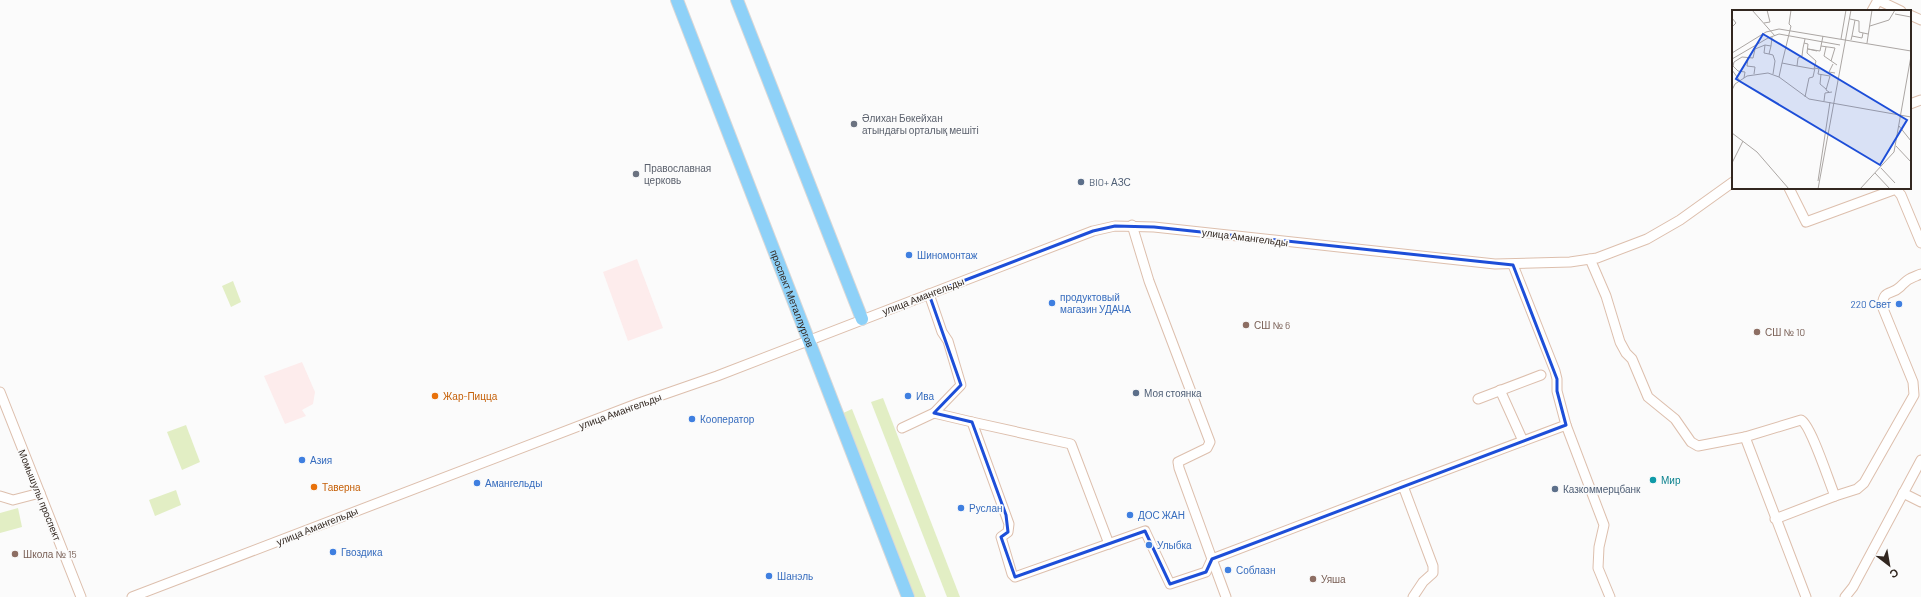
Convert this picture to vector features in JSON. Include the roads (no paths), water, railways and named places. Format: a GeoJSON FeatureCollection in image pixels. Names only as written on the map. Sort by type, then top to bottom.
{"type":"FeatureCollection","features":[{"type":"Feature","properties":{"kind":"main road","name":"проспект Металлургов"},"geometry":{"type":"LineString","coordinates":[[677,0],[908,597]]}},
{"type":"Feature","properties":{"kind":"main road"},"geometry":{"type":"LineString","coordinates":[[737,0],[862,319]]}},
{"type":"Feature","properties":{"kind":"street"},"geometry":{"type":"LineString","coordinates":[[1873,10],[1878,0],[1899,10]]}},
{"type":"Feature","properties":{"kind":"street"},"geometry":{"type":"LineString","coordinates":[[1911,15],[1921,20]]}},
{"type":"Feature","properties":{"kind":"street"},"geometry":{"type":"LineString","coordinates":[[1911,104],[1921,100]]}},
{"type":"Feature","properties":{"kind":"street","name":"улица Амангельды"},"geometry":{"type":"LineString","coordinates":[[132,597],[639,403],[717,376],[1093,231],[1115,226],[1132,226],[1513,265],[1570,262],[1590,259],[1647,239],[1680,220],[1732,183]]}},
{"type":"Feature","properties":{"kind":"street"},"geometry":{"type":"LineString","coordinates":[[1790,189],[1806,222],[1896,189],[1901,195],[1921,243]]}},
{"type":"Feature","properties":{"kind":"street"},"geometry":{"type":"LineString","coordinates":[[1132,226],[1149,281],[1210,442],[1207,448],[1178,462],[1226,597]]}},
{"type":"Feature","properties":{"kind":"street"},"geometry":{"type":"LineString","coordinates":[[1590,259],[1606,296],[1620,342],[1626,353],[1632,359],[1648,397],[1675,419],[1691,442],[1698,446],[1745,437],[1801,420],[1805,422],[1835,496]]}},
{"type":"Feature","properties":{"kind":"street"},"geometry":{"type":"LineString","coordinates":[[1513,265],[1555,371],[1557,391],[1566,425],[1604,525],[1599,547],[1598,568],[1610,597]]}},
{"type":"Feature","properties":{"kind":"street"},"geometry":{"type":"LineString","coordinates":[[1775,519],[1856,489],[1864,482],[1914,394],[1913,382],[1882,306],[1883,298],[1887,293],[1899,288],[1905,280],[1921,274]]}},
{"type":"Feature","properties":{"kind":"street"},"geometry":{"type":"LineString","coordinates":[[902,428],[934,413],[961,385],[948,341],[942,332],[929,294]]}},
{"type":"Feature","properties":{"kind":"street"},"geometry":{"type":"LineString","coordinates":[[1478,399],[1541,375]]}},
{"type":"Feature","properties":{"kind":"street"},"geometry":{"type":"LineString","coordinates":[[1500,390],[1523,441]]}},
{"type":"Feature","properties":{"kind":"street","name":"Момышулы проспект"},"geometry":{"type":"LineString","coordinates":[[0,392],[81,597]]}},
{"type":"Feature","properties":{"kind":"street"},"geometry":{"type":"LineString","coordinates":[[934,413],[1071,444],[1109,544]]}},
{"type":"Feature","properties":{"kind":"street"},"geometry":{"type":"LineString","coordinates":[[972,422],[1009,524],[1008,532],[1001,537],[1012,574],[1015,576],[1145,531],[1170,584],[1206,572],[1212,559],[1566,425]]}},
{"type":"Feature","properties":{"kind":"street"},"geometry":{"type":"LineString","coordinates":[[1745,437],[1806,597]]}},
{"type":"Feature","properties":{"kind":"street"},"geometry":{"type":"LineString","coordinates":[[1845,597],[1853,587],[1921,460]]}},
{"type":"Feature","properties":{"kind":"street"},"geometry":{"type":"LineString","coordinates":[[1403,486],[1433,566],[1433,572],[1423,582],[1414,597]]}},
{"type":"Feature","properties":{"kind":"street"},"geometry":{"type":"LineString","coordinates":[[0,496],[14,500],[40,493]]}},
{"type":"Feature","properties":{"kind":"street"},"geometry":{"type":"LineString","coordinates":[[1903,493],[1921,502]]}},
{"type":"Feature","properties":{"kind":"place","name":"Әлихан Бөкейхан атындағы орталық мешіті"},"geometry":{"type":"Point","coordinates":[854,124]}},
{"type":"Feature","properties":{"kind":"place","name":"Православная церковь"},"geometry":{"type":"Point","coordinates":[636,174]}},
{"type":"Feature","properties":{"kind":"place","name":"BIO+ АЗС"},"geometry":{"type":"Point","coordinates":[1081,182]}},
{"type":"Feature","properties":{"kind":"place","name":"Шиномонтаж"},"geometry":{"type":"Point","coordinates":[909,255]}},
{"type":"Feature","properties":{"kind":"place","name":"продуктовый магазин УДАЧА"},"geometry":{"type":"Point","coordinates":[1052,303]}},
{"type":"Feature","properties":{"kind":"place","name":"220 Свет"},"geometry":{"type":"Point","coordinates":[1899,304]}},
{"type":"Feature","properties":{"kind":"place","name":"СШ № 6"},"geometry":{"type":"Point","coordinates":[1246,325]}},
{"type":"Feature","properties":{"kind":"place","name":"СШ № 10"},"geometry":{"type":"Point","coordinates":[1757,332]}},
{"type":"Feature","properties":{"kind":"place","name":"Моя стоянка"},"geometry":{"type":"Point","coordinates":[1136,393]}},
{"type":"Feature","properties":{"kind":"place","name":"Жар-Пицца"},"geometry":{"type":"Point","coordinates":[435,396]}},
{"type":"Feature","properties":{"kind":"place","name":"Ива"},"geometry":{"type":"Point","coordinates":[908,396]}},
{"type":"Feature","properties":{"kind":"place","name":"Кооператор"},"geometry":{"type":"Point","coordinates":[692,419]}},
{"type":"Feature","properties":{"kind":"place","name":"Азия"},"geometry":{"type":"Point","coordinates":[302,460]}},
{"type":"Feature","properties":{"kind":"place","name":"Мир"},"geometry":{"type":"Point","coordinates":[1653,480]}},
{"type":"Feature","properties":{"kind":"place","name":"Амангельды"},"geometry":{"type":"Point","coordinates":[477,483]}},
{"type":"Feature","properties":{"kind":"place","name":"Таверна"},"geometry":{"type":"Point","coordinates":[314,487]}},
{"type":"Feature","properties":{"kind":"place","name":"Казкоммерцбанк"},"geometry":{"type":"Point","coordinates":[1555,489]}},
{"type":"Feature","properties":{"kind":"place","name":"Руслан"},"geometry":{"type":"Point","coordinates":[961,508]}},
{"type":"Feature","properties":{"kind":"place","name":"ДОС ЖАН"},"geometry":{"type":"Point","coordinates":[1130,515]}},
{"type":"Feature","properties":{"kind":"place","name":"Улыбка"},"geometry":{"type":"Point","coordinates":[1149,545]}},
{"type":"Feature","properties":{"kind":"place","name":"Гвоздика"},"geometry":{"type":"Point","coordinates":[333,552]}},
{"type":"Feature","properties":{"kind":"place","name":"Школа № 15"},"geometry":{"type":"Point","coordinates":[15,554]}},
{"type":"Feature","properties":{"kind":"place","name":"Соблазн"},"geometry":{"type":"Point","coordinates":[1228,570]}},
{"type":"Feature","properties":{"kind":"place","name":"Шанэль"},"geometry":{"type":"Point","coordinates":[769,576]}},
{"type":"Feature","properties":{"kind":"place","name":"Уяша"},"geometry":{"type":"Point","coordinates":[1313,579]}}]}
